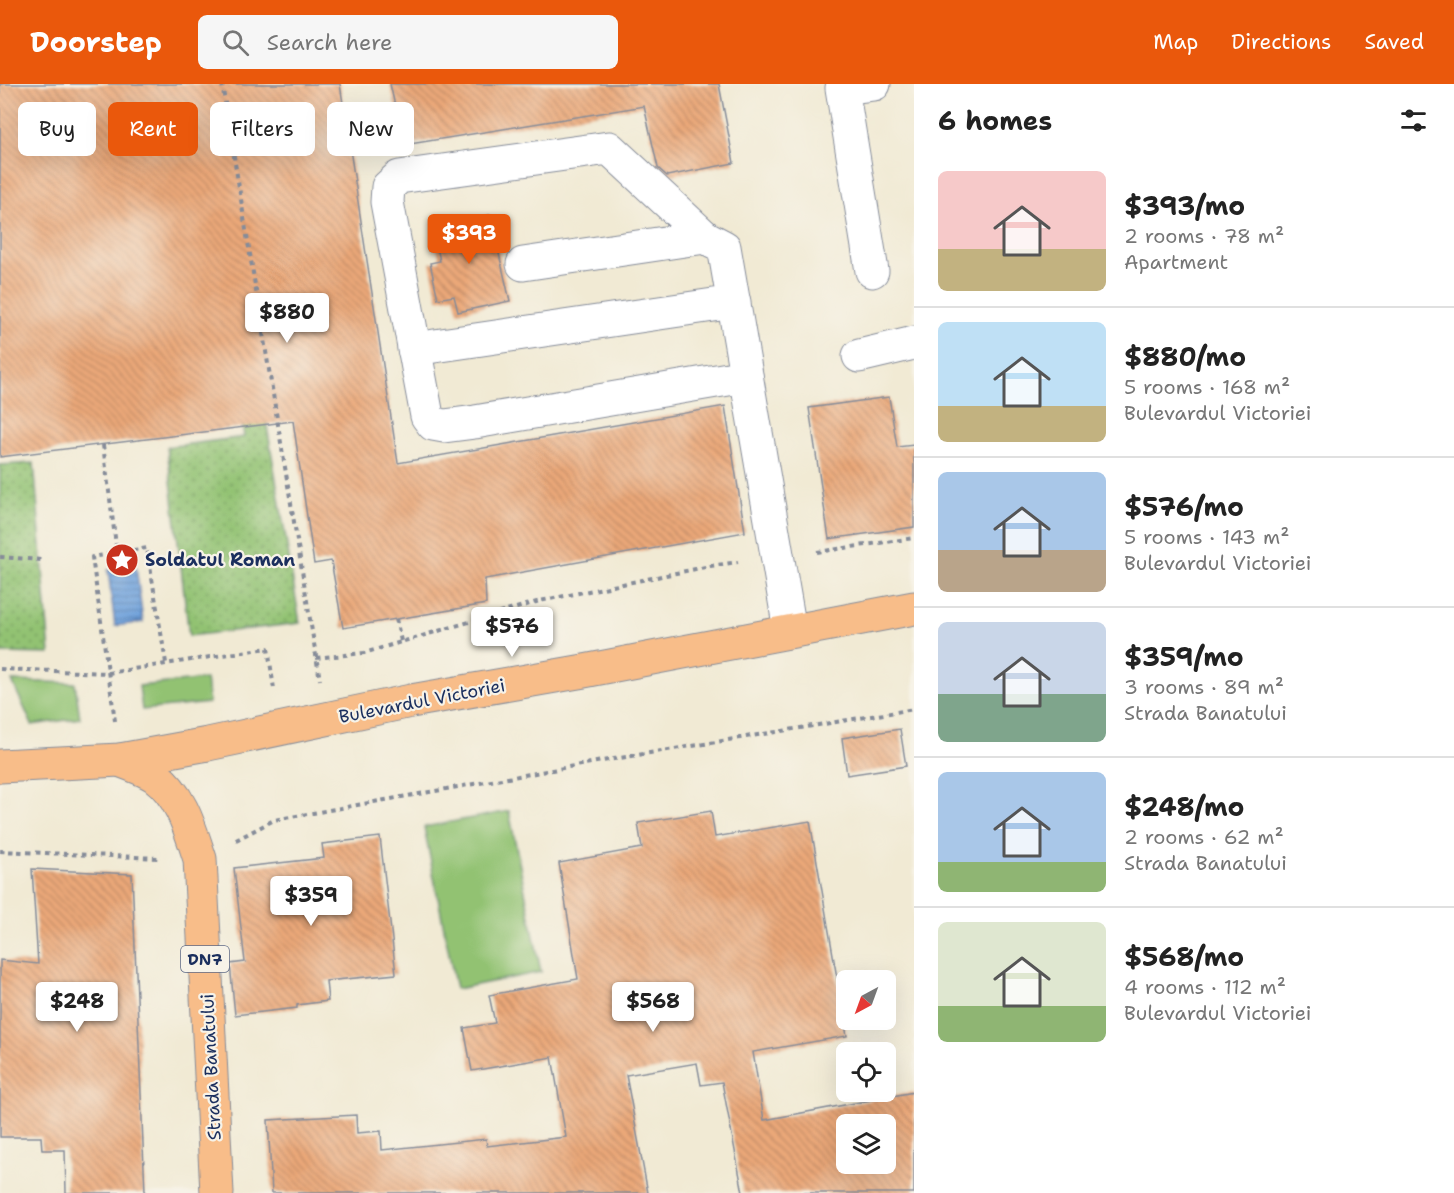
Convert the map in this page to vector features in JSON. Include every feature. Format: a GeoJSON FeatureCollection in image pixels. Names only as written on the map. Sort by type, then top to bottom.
{"type":"FeatureCollection","features":[{"type":"Feature","properties":{"kind":"main road","name":"Bulevardul Victoriei"},"geometry":{"type":"LineString","coordinates":[[0,766],[120,760],[411,701],[584,671],[914,608]]}},
{"type":"Feature","properties":{"kind":"main road","name":"Strada Banatului"},"geometry":{"type":"LineString","coordinates":[[120,760],[154,775],[168,789],[184,813],[200,859],[218,1193]]}},
{"type":"Feature","properties":{"kind":"lane"},"geometry":{"type":"LineString","coordinates":[[852,85],[872,272]]}},
{"type":"Feature","properties":{"kind":"lane"},"geometry":{"type":"LineString","coordinates":[[746,376],[444,426],[433,424],[427,416],[414,349],[387,202],[388,187],[399,177],[609,148],[705,237],[724,247],[790,630]]}},
{"type":"Feature","properties":{"kind":"lane"},"geometry":{"type":"LineString","coordinates":[[523,264],[705,237]]}},
{"type":"Feature","properties":{"kind":"lane"},"geometry":{"type":"LineString","coordinates":[[414,349],[734,302]]}},
{"type":"Feature","properties":{"kind":"lane"},"geometry":{"type":"LineString","coordinates":[[859,356],[914,343]]}},
{"type":"Feature","properties":{"kind":"path"},"geometry":{"type":"LineString","coordinates":[[222,84],[327,719]]}},
{"type":"Feature","properties":{"kind":"path"},"geometry":{"type":"LineString","coordinates":[[103,445],[117,553]]}},
{"type":"Feature","properties":{"kind":"path"},"geometry":{"type":"LineString","coordinates":[[316,658],[364,653],[540,602],[710,566],[914,538]]}},
{"type":"Feature","properties":{"kind":"path"},"geometry":{"type":"LineString","coordinates":[[120,760],[92,557],[147,548],[166,663]]}},
{"type":"Feature","properties":{"kind":"path"},"geometry":{"type":"LineString","coordinates":[[0,557],[42,560]]}},
{"type":"Feature","properties":{"kind":"path"},"geometry":{"type":"LineString","coordinates":[[396,619],[401,641]]}},
{"type":"Feature","properties":{"kind":"path"},"geometry":{"type":"LineString","coordinates":[[0,669],[108,673],[267,648],[280,729]]}},
{"type":"Feature","properties":{"kind":"path"},"geometry":{"type":"LineString","coordinates":[[0,851],[200,859],[274,820],[602,761],[914,709]]}},
{"type":"Feature","properties":{"kind":"green space"},"geometry":{"type":"Polygon","coordinates":[[[222,157],[300,623],[189,636],[167,447],[244,437],[207,161],[222,157]]]}},
{"type":"Feature","properties":{"kind":"green space"},"geometry":{"type":"Polygon","coordinates":[[[34,463],[50,654],[0,653],[0,465],[34,463]]]}},
{"type":"Feature","properties":{"kind":"green space"},"geometry":{"type":"Polygon","coordinates":[[[206,679],[209,703],[142,710],[139,686],[206,679]]]}},
{"type":"Feature","properties":{"kind":"green space"},"geometry":{"type":"Polygon","coordinates":[[[12,681],[75,683],[80,718],[32,725],[12,681]]]}},
{"type":"Feature","properties":{"kind":"green space"},"geometry":{"type":"Polygon","coordinates":[[[509,811],[541,972],[456,989],[424,827],[509,811]]]}},
{"type":"Feature","properties":{"kind":"water"},"geometry":{"type":"Polygon","coordinates":[[[136,567],[143,622],[115,626],[108,570],[136,567]]]}},
{"type":"Feature","properties":{"kind":"building"},"geometry":{"type":"Polygon","coordinates":[[[0,84],[340,84],[343,102],[327,102],[327,156],[351,156],[398,463],[725,406],[745,532],[485,579],[486,604],[343,628],[331,561],[314,564],[293,421],[0,457],[0,84]]]}},
{"type":"Feature","properties":{"kind":"building"},"geometry":{"type":"Polygon","coordinates":[[[390,84],[719,84],[734,163],[667,176],[658,168],[644,106],[414,143],[414,102],[394,102],[390,84]]]}},
{"type":"Feature","properties":{"kind":"building"},"geometry":{"type":"Polygon","coordinates":[[[490,215],[510,301],[458,312],[454,296],[438,299],[430,263],[440,261],[433,228],[490,215]]]}},
{"type":"Feature","properties":{"kind":"building"},"geometry":{"type":"Polygon","coordinates":[[[889,397],[897,447],[914,445],[914,527],[829,539],[809,408],[889,397]]]}},
{"type":"Feature","properties":{"kind":"building"},"geometry":{"type":"Polygon","coordinates":[[[900,729],[906,766],[847,775],[842,738],[900,729]]]}},
{"type":"Feature","properties":{"kind":"building"},"geometry":{"type":"Polygon","coordinates":[[[711,811],[715,837],[810,821],[836,972],[836,1030],[846,1030],[847,1036],[753,1052],[764,1120],[860,1102],[896,1102],[896,1095],[914,1092],[914,1193],[743,1193],[722,1082],[701,1085],[697,1063],[626,1075],[648,1193],[272,1193],[268,1120],[356,1115],[357,1133],[381,1131],[382,1150],[486,1139],[487,1146],[566,1137],[552,1057],[472,1071],[464,1028],[495,1023],[489,995],[578,979],[559,863],[642,848],[638,823],[711,811]]]}},
{"type":"Feature","properties":{"kind":"building"},"geometry":{"type":"Polygon","coordinates":[[[380,837],[396,974],[326,981],[328,1001],[297,1005],[297,1008],[235,1015],[230,964],[245,962],[234,868],[324,858],[322,844],[380,837]]]}},
{"type":"Feature","properties":{"kind":"building"},"geometry":{"type":"Polygon","coordinates":[[[32,869],[132,874],[145,1193],[66,1193],[65,1150],[42,1150],[41,1137],[0,1137],[0,960],[38,964],[32,869]]]}},
{"type":"Feature","properties":{"kind":"place","name":"Soldatul Roman"},"geometry":{"type":"Point","coordinates":[122,560]}}]}
